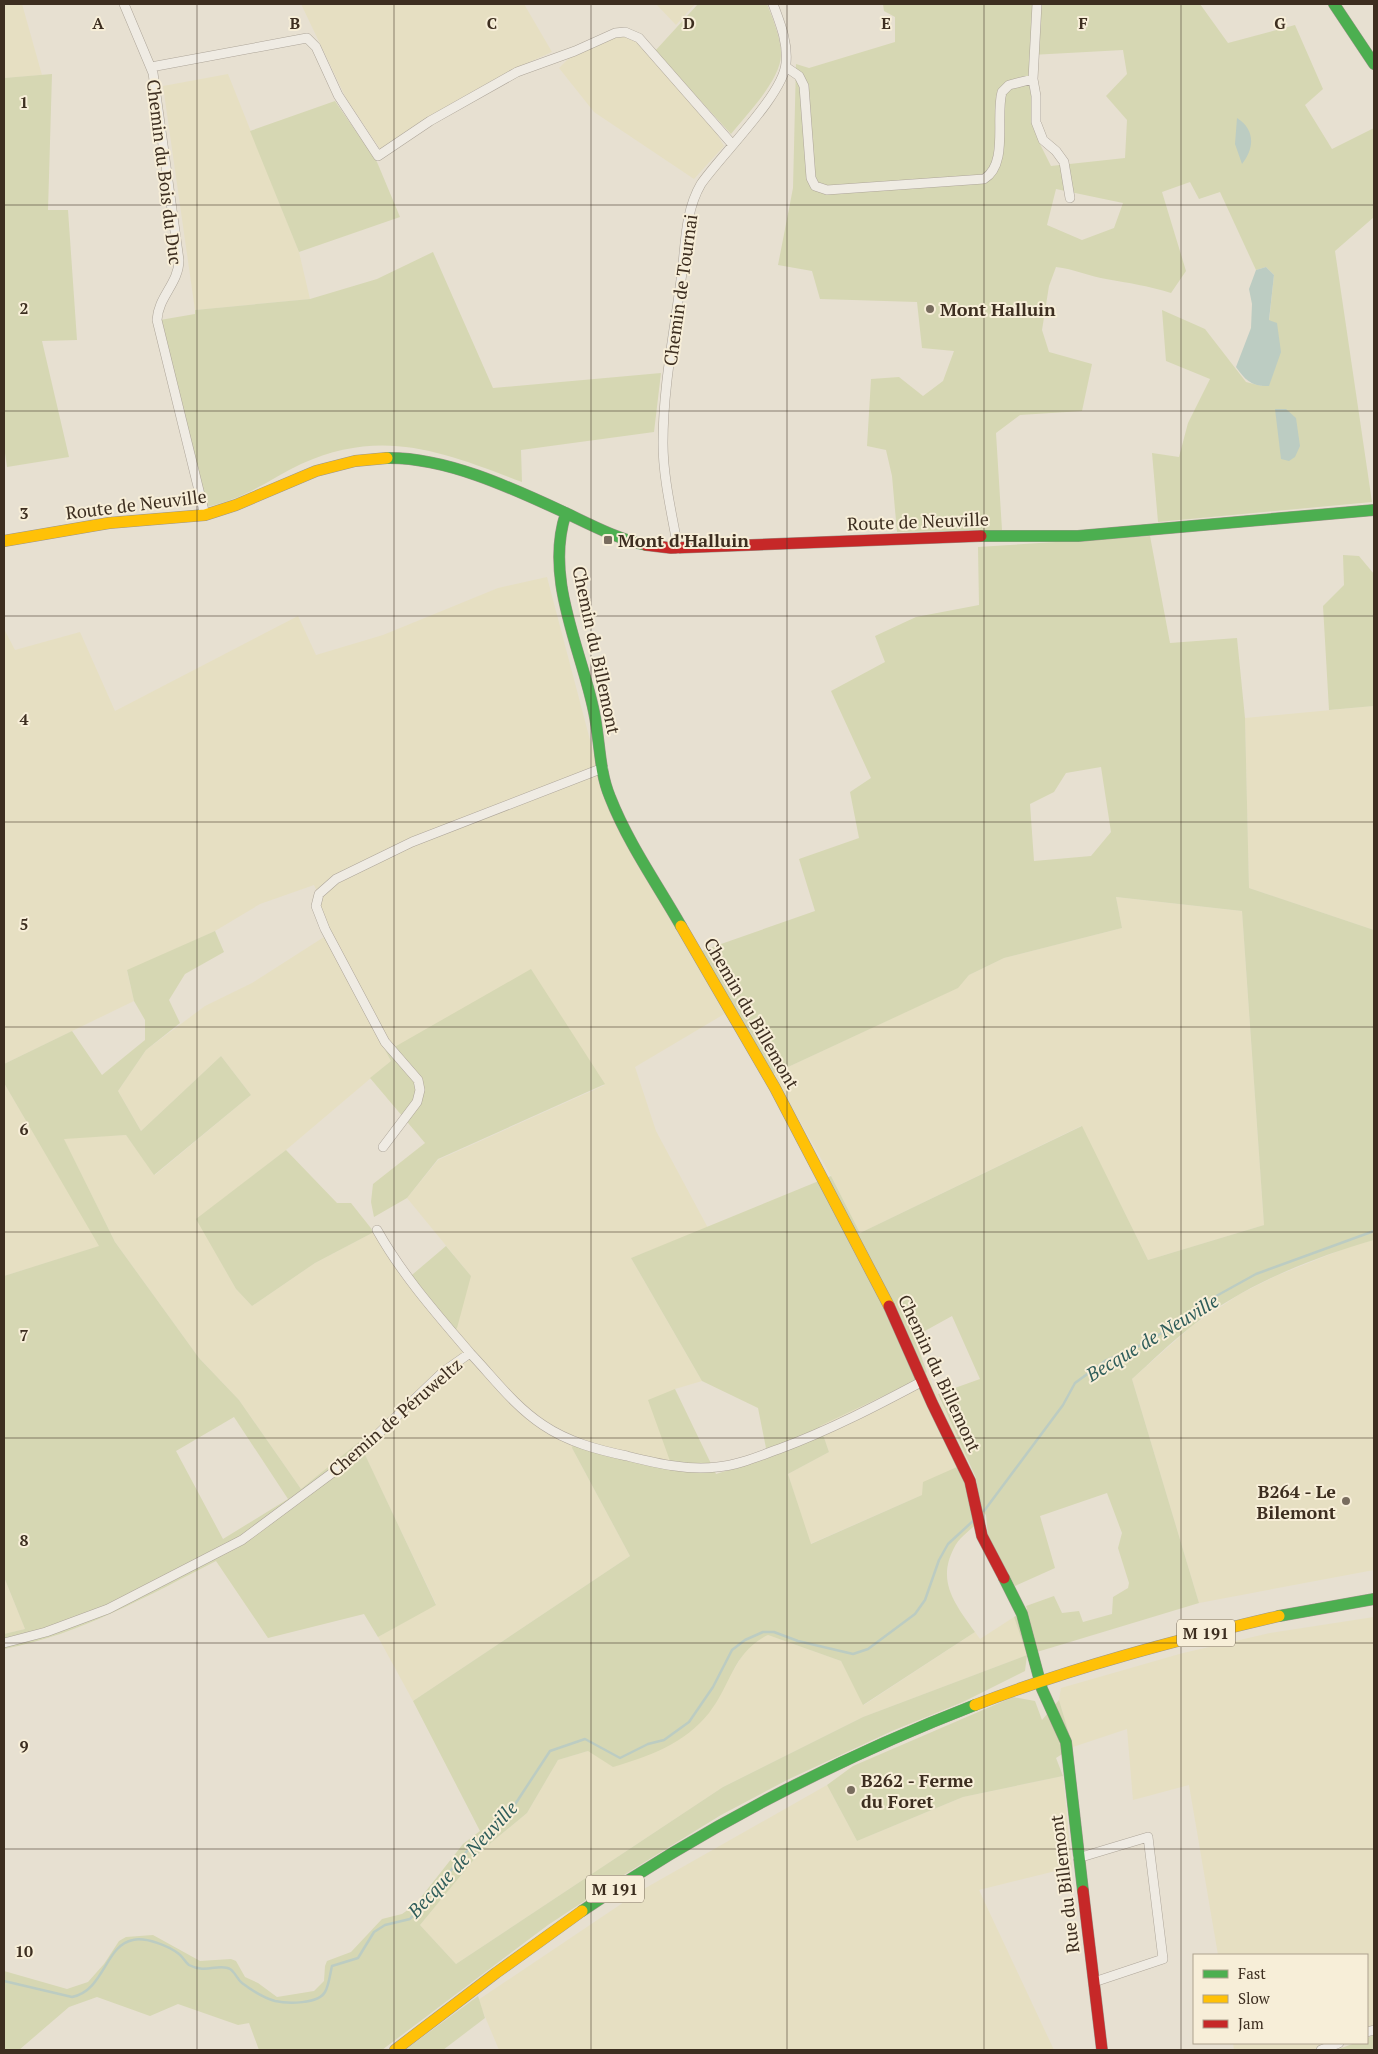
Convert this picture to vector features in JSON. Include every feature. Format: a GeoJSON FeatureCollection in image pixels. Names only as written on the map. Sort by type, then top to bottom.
{"type":"FeatureCollection","features":[{"type":"Feature","properties":{"kind":"main road"},"geometry":{"type":"LineString","coordinates":[[1336,5],[1374,64]]}},
{"type":"Feature","properties":{"kind":"main road","name":"Route de Neuville"},"geometry":{"type":"LineString","coordinates":[[4,541],[109,523],[205,515],[236,505],[268,490],[277,482],[322,462],[355,454],[397,452],[428,455],[459,463],[510,484],[566,514],[624,539],[654,547],[678,549],[959,536],[1071,536],[1374,510]]}},
{"type":"Feature","properties":{"kind":"main road","name":"Chemin du Billemont"},"geometry":{"type":"LineString","coordinates":[[566,514],[560,523],[558,535],[564,592],[595,716],[609,795],[622,823],[775,1088],[898,1323],[923,1381],[967,1473],[978,1514]]}},
{"type":"Feature","properties":{"kind":"main road","name":"Rue du Billemont"},"geometry":{"type":"LineString","coordinates":[[978,1514],[982,1536],[1012,1592],[1028,1631],[1068,1754],[1078,1858],[1102,2050]]}},
{"type":"Feature","properties":{"kind":"main road","name":"M 191"},"geometry":{"type":"LineString","coordinates":[[395,2050],[541,1940],[603,1897],[673,1853],[803,1780],[879,1745],[1044,1677],[1230,1627],[1374,1599]]}},
{"type":"Feature","properties":{"kind":"street","name":"Chemin du Bois du Duc"},"geometry":{"type":"LineString","coordinates":[[124,4],[151,67],[179,260],[177,274],[159,306],[157,320],[205,515]]}},
{"type":"Feature","properties":{"kind":"street","name":"Chemin de Tournai"},"geometry":{"type":"LineString","coordinates":[[678,549],[663,444],[672,334],[692,204],[701,184],[776,91],[786,67],[785,40],[773,4]]}},
{"type":"Feature","properties":{"kind":"street"},"geometry":{"type":"LineString","coordinates":[[1037,4],[1033,79],[1038,130],[1043,140],[1056,151],[1064,162],[1070,198]]}},
{"type":"Feature","properties":{"kind":"street"},"geometry":{"type":"LineString","coordinates":[[151,67],[306,38],[316,47],[338,95],[378,156],[430,121],[517,72],[587,46],[615,32],[625,32],[639,38],[732,144]]}},
{"type":"Feature","properties":{"kind":"street"},"geometry":{"type":"LineString","coordinates":[[786,67],[799,76],[804,86],[811,178],[815,186],[827,190],[984,179],[992,173],[997,162],[1002,92],[1009,85],[1033,79]]}},
{"type":"Feature","properties":{"kind":"street"},"geometry":{"type":"LineString","coordinates":[[383,1147],[417,1102],[420,1085],[415,1076],[388,1047],[334,946],[316,906],[318,894],[336,879],[412,842],[603,768]]}},
{"type":"Feature","properties":{"kind":"street"},"geometry":{"type":"LineString","coordinates":[[377,1230],[393,1259],[422,1299],[470,1353]]}},
{"type":"Feature","properties":{"kind":"street","name":"Chemin de Péruweltz"},"geometry":{"type":"LineString","coordinates":[[4,1643],[46,1632],[108,1609],[242,1540],[355,1456],[451,1364],[470,1353],[522,1408],[542,1425],[560,1435],[587,1446],[620,1455],[658,1463],[700,1468],[725,1466],[746,1461],[816,1436],[923,1381]]}},
{"type":"Feature","properties":{"kind":"street"},"geometry":{"type":"LineString","coordinates":[[1078,1858],[1148,1837],[1163,1959],[1094,1982]]}},
{"type":"Feature","properties":{"kind":"street"},"geometry":{"type":"LineString","coordinates":[[1321,2050],[1336,2044]]}},
{"type":"Feature","properties":{"kind":"shaded area"},"geometry":{"type":"Polygon","coordinates":[[[4,4],[22,4],[42,75],[4,78],[4,4]]]}},
{"type":"Feature","properties":{"kind":"shaded area"},"geometry":{"type":"Polygon","coordinates":[[[301,4],[524,4],[552,52],[514,69],[457,100],[380,149],[346,98],[301,4]]]}},
{"type":"Feature","properties":{"kind":"shaded area"},"geometry":{"type":"Polygon","coordinates":[[[656,4],[695,4],[676,25],[656,4]]]}},
{"type":"Feature","properties":{"kind":"shaded area"},"geometry":{"type":"Polygon","coordinates":[[[620,35],[634,39],[714,129],[724,146],[694,179],[594,112],[559,68],[569,58],[620,35]]]}},
{"type":"Feature","properties":{"kind":"shaded area"},"geometry":{"type":"Polygon","coordinates":[[[228,74],[299,252],[310,299],[195,310],[163,86],[228,74]]]}},
{"type":"Feature","properties":{"kind":"shaded area"},"geometry":{"type":"Polygon","coordinates":[[[1237,118],[1247,128],[1251,140],[1249,152],[1242,164],[1235,144],[1237,118]]]}},
{"type":"Feature","properties":{"kind":"shaded area"},"geometry":{"type":"Polygon","coordinates":[[[1266,267],[1274,275],[1269,320],[1277,323],[1281,352],[1269,386],[1263,386],[1250,382],[1236,367],[1251,328],[1252,304],[1249,289],[1256,270],[1266,267]]]}},
{"type":"Feature","properties":{"kind":"shaded area"},"geometry":{"type":"Polygon","coordinates":[[[1275,409],[1286,409],[1296,418],[1300,446],[1295,457],[1289,461],[1281,459],[1275,409]]]}},
{"type":"Feature","properties":{"kind":"shaded area"},"geometry":{"type":"Polygon","coordinates":[[[547,577],[595,759],[726,1013],[635,1067],[656,1131],[708,1228],[631,1258],[702,1381],[675,1389],[670,1462],[572,1448],[630,1556],[413,1701],[378,1637],[436,1604],[359,1443],[301,1489],[239,1400],[199,1358],[115,1242],[63,1138],[126,1135],[155,1175],[251,1095],[221,1056],[141,1131],[118,1091],[146,1050],[205,1006],[252,983],[324,937],[391,1061],[286,1150],[197,1219],[236,1289],[252,1306],[315,1263],[374,1232],[417,1295],[471,1276],[407,1198],[438,1160],[605,1085],[391,1049],[321,911],[321,900],[314,885],[260,904],[215,931],[127,971],[134,1001],[4,1064],[4,629],[15,650],[80,632],[115,711],[298,616],[316,655],[383,635],[498,588],[547,577]]]}},
{"type":"Feature","properties":{"kind":"shaded area"},"geometry":{"type":"Polygon","coordinates":[[[1374,706],[1374,930],[1249,888],[1245,718],[1374,706]]]}},
{"type":"Feature","properties":{"kind":"shaded area"},"geometry":{"type":"Polygon","coordinates":[[[1116,897],[1242,911],[1264,1225],[1148,1260],[1081,1126],[860,1233],[831,1176],[773,1074],[957,988],[969,975],[1004,958],[1122,928],[1116,897]]]}},
{"type":"Feature","properties":{"kind":"shaded area"},"geometry":{"type":"Polygon","coordinates":[[[4,1083],[100,1246],[4,1276],[4,1083]]]}},
{"type":"Feature","properties":{"kind":"shaded area"},"geometry":{"type":"Polygon","coordinates":[[[1374,1240],[1374,1570],[1199,1603],[1132,1379],[1192,1326],[1240,1294],[1276,1276],[1351,1246],[1374,1240]]]}},
{"type":"Feature","properties":{"kind":"shaded area"},"geometry":{"type":"Polygon","coordinates":[[[927,1372],[968,1460],[922,1495],[810,1544],[788,1474],[829,1452],[820,1426],[917,1380],[927,1372]]]}},
{"type":"Feature","properties":{"kind":"shaded area"},"geometry":{"type":"Polygon","coordinates":[[[4,1577],[25,1629],[4,1634],[4,1577]]]}},
{"type":"Feature","properties":{"kind":"shaded area"},"geometry":{"type":"Polygon","coordinates":[[[1014,1617],[1027,1655],[863,1717],[723,1787],[456,1964],[420,1925],[481,1851],[527,1813],[558,1760],[588,1751],[733,1671],[747,1648],[756,1641],[768,1635],[841,1661],[864,1705],[975,1632],[980,1639],[1014,1617]]]}},
{"type":"Feature","properties":{"kind":"shaded area"},"geometry":{"type":"Polygon","coordinates":[[[1374,1617],[1374,2030],[1368,2033],[1368,1954],[1218,1954],[1189,1785],[1133,1800],[1127,1729],[1073,1747],[1059,1700],[1061,1688],[1183,1653],[1270,1633],[1374,1617]]]}},
{"type":"Feature","properties":{"kind":"shaded area"},"geometry":{"type":"Polygon","coordinates":[[[1063,1776],[1072,1867],[979,1890],[1054,2050],[499,2050],[478,2000],[642,1890],[827,1785],[857,1841],[963,1797],[1063,1776]]]}},
{"type":"Feature","properties":{"kind":"shaded area"},"geometry":{"type":"Polygon","coordinates":[[[1233,2044],[1337,2044],[1320,2050],[1234,2050],[1233,2044]]]}},
{"type":"Feature","properties":{"kind":"green space"},"geometry":{"type":"Polygon","coordinates":[[[698,4],[767,4],[778,34],[781,52],[776,73],[763,95],[731,134],[655,51],[698,4]]]}},
{"type":"Feature","properties":{"kind":"green space"},"geometry":{"type":"Polygon","coordinates":[[[883,4],[1200,4],[1228,43],[1295,25],[1323,89],[1305,105],[1332,149],[1374,128],[1374,217],[1335,251],[1372,502],[1158,522],[1152,453],[1179,457],[1188,423],[1210,379],[1166,361],[1162,310],[1205,329],[1246,382],[1262,386],[1274,275],[1266,267],[1256,270],[1220,192],[1199,199],[1190,182],[1162,192],[1186,271],[1171,293],[1056,267],[1049,286],[1042,330],[1049,352],[1092,364],[1082,411],[1020,415],[996,433],[1002,530],[897,532],[892,476],[886,450],[867,446],[871,379],[899,377],[923,396],[943,381],[954,351],[922,348],[917,302],[820,299],[812,271],[778,265],[793,188],[796,64],[809,68],[895,42],[895,17],[884,11],[883,4]],[[1123,50],[1031,55],[1035,124],[1039,142],[1051,166],[1125,158],[1127,120],[1106,96],[1127,74],[1123,50]],[[1056,189],[1047,225],[1082,240],[1114,228],[1123,203],[1056,189]]]}},
{"type":"Feature","properties":{"kind":"green space"},"geometry":{"type":"Polygon","coordinates":[[[52,74],[48,210],[68,210],[77,340],[42,341],[69,457],[7,467],[4,446],[4,78],[52,74]]]}},
{"type":"Feature","properties":{"kind":"green space"},"geometry":{"type":"Polygon","coordinates":[[[335,101],[377,162],[400,217],[299,252],[250,131],[335,101]]]}},
{"type":"Feature","properties":{"kind":"green space"},"geometry":{"type":"Polygon","coordinates":[[[433,252],[493,388],[661,373],[654,432],[521,450],[522,482],[439,453],[413,448],[359,447],[331,453],[301,464],[242,495],[204,508],[160,320],[195,314],[195,310],[310,299],[377,279],[433,252]]]}},
{"type":"Feature","properties":{"kind":"green space"},"geometry":{"type":"Polygon","coordinates":[[[1150,536],[1170,643],[1237,638],[1245,718],[1249,888],[1374,930],[1374,1240],[1302,1264],[1234,1298],[1212,1311],[1184,1332],[1132,1379],[1199,1603],[1027,1655],[1025,1671],[963,1702],[892,1731],[787,1780],[721,1815],[548,1925],[382,2050],[259,2050],[249,2023],[238,2025],[178,2004],[150,2016],[97,1997],[69,2007],[19,2050],[4,2050],[4,1971],[67,1989],[88,1982],[104,1964],[119,1941],[126,1937],[153,1935],[200,1961],[231,1959],[236,1961],[245,1977],[258,1983],[277,1997],[314,1991],[324,1981],[327,1961],[351,1952],[382,1919],[402,1914],[415,1905],[463,1844],[480,1831],[413,1701],[630,1556],[572,1448],[574,1437],[589,1444],[670,1461],[648,1400],[675,1389],[716,1474],[768,1458],[758,1408],[702,1381],[631,1258],[831,1176],[860,1233],[1082,1126],[1148,1260],[1264,1225],[1242,911],[1116,897],[1122,928],[1004,958],[969,975],[958,988],[773,1074],[701,951],[815,911],[799,859],[859,838],[850,792],[871,778],[831,691],[885,662],[875,636],[916,617],[979,605],[978,547],[1150,536]],[[1101,767],[1066,773],[1054,792],[1030,804],[1034,861],[1091,856],[1111,832],[1101,767]],[[952,1316],[914,1337],[927,1372],[917,1380],[820,1426],[829,1452],[788,1474],[811,1544],[922,1495],[923,1482],[957,1467],[968,1485],[975,1525],[954,1548],[949,1560],[948,1582],[955,1603],[975,1632],[863,1705],[841,1661],[768,1635],[747,1650],[709,1713],[689,1733],[666,1748],[613,1767],[588,1751],[558,1760],[527,1813],[481,1851],[420,1925],[456,1964],[723,1787],[863,1717],[1027,1655],[1014,1617],[1027,1609],[1026,1606],[1054,1596],[1062,1613],[1079,1611],[1083,1622],[1112,1614],[1113,1597],[1128,1588],[1129,1583],[1118,1548],[1122,1533],[1107,1493],[1040,1516],[1055,1568],[1015,1586],[988,1536],[986,1515],[980,1509],[976,1478],[938,1394],[980,1379],[952,1316]]]}},
{"type":"Feature","properties":{"kind":"green space"},"geometry":{"type":"Polygon","coordinates":[[[1343,555],[1359,556],[1374,574],[1374,706],[1329,710],[1323,606],[1344,585],[1343,555]]]}},
{"type":"Feature","properties":{"kind":"green space"},"geometry":{"type":"Polygon","coordinates":[[[215,931],[224,952],[185,974],[169,1000],[180,1023],[146,1050],[118,1091],[141,1131],[221,1056],[251,1095],[154,1175],[126,1135],[64,1139],[115,1242],[199,1358],[239,1400],[301,1489],[359,1442],[436,1605],[378,1637],[364,1614],[268,1638],[216,1561],[139,1600],[86,1624],[32,1643],[4,1649],[4,1634],[25,1629],[4,1577],[4,1276],[99,1246],[4,1083],[4,1064],[72,1031],[102,1075],[145,1040],[145,1020],[134,1001],[127,970],[215,931]],[[234,1417],[176,1451],[223,1539],[288,1499],[234,1417]]]}},
{"type":"Feature","properties":{"kind":"green space"},"geometry":{"type":"Polygon","coordinates":[[[331,931],[391,1049],[531,969],[605,1084],[438,1159],[407,1198],[374,1217],[371,1202],[373,1184],[425,1143],[370,1078],[391,1061],[324,937],[331,931]]]}},
{"type":"Feature","properties":{"kind":"green space"},"geometry":{"type":"Polygon","coordinates":[[[286,1150],[337,1203],[351,1203],[374,1232],[315,1263],[252,1306],[236,1289],[196,1219],[286,1150]]]}},
{"type":"Feature","properties":{"kind":"green space"},"geometry":{"type":"Polygon","coordinates":[[[446,1246],[471,1276],[457,1328],[450,1335],[406,1280],[446,1246]]]}},
{"type":"Feature","properties":{"kind":"green space"},"geometry":{"type":"Polygon","coordinates":[[[1013,1697],[1035,1701],[1042,1720],[1059,1700],[1073,1747],[1056,1758],[1063,1776],[963,1797],[857,1841],[827,1785],[853,1766],[1013,1697]]]}},
{"type":"Feature","properties":{"kind":"green space"},"geometry":{"type":"Polygon","coordinates":[[[478,1996],[485,2018],[443,2050],[405,2050],[478,1996]]]}},
{"type":"Feature","properties":{"kind":"green space"},"geometry":{"type":"Polygon","coordinates":[[[1374,2035],[1374,2050],[1336,2050],[1352,2044],[1368,2044],[1368,2038],[1374,2035]]]}},
{"type":"Feature","properties":{"kind":"waterway","name":"Becque de Neuville"},"geometry":{"type":"LineString","coordinates":[[984,1511],[1063,1405],[1075,1383],[1105,1361],[1148,1342],[1218,1295],[1256,1274],[1374,1231]]}},
{"type":"Feature","properties":{"kind":"waterway","name":"Becque de Neuville"},"geometry":{"type":"LineString","coordinates":[[4,1981],[72,1997],[83,1993],[92,1986],[116,1950],[124,1944],[138,1939],[151,1941],[175,1951],[189,1965],[195,1968],[226,1967],[242,1983],[271,2000],[295,2003],[316,1999],[325,1992],[332,1966],[358,1958],[374,1932],[385,1925],[410,1919],[473,1844],[510,1812],[550,1751],[585,1739],[620,1758],[648,1744],[664,1740],[689,1722],[713,1687],[732,1650],[745,1640],[763,1632],[774,1632],[798,1641],[853,1654],[868,1649],[915,1614],[925,1600],[939,1560],[948,1544],[973,1521]]}},
{"type":"Feature","properties":{"kind":"traffic: fast"},"geometry":{"type":"LineString","coordinates":[[1334,4],[1374,64]]}},
{"type":"Feature","properties":{"kind":"traffic: fast"},"geometry":{"type":"LineString","coordinates":[[387,458],[433,463],[480,476],[606,532],[646,545]]}},
{"type":"Feature","properties":{"kind":"traffic: fast"},"geometry":{"type":"LineString","coordinates":[[981,536],[1078,536],[1374,510]]}},
{"type":"Feature","properties":{"kind":"traffic: fast"},"geometry":{"type":"LineString","coordinates":[[566,513],[560,538],[559,563],[562,588],[594,712],[606,787],[634,847],[681,926]]}},
{"type":"Feature","properties":{"kind":"traffic: fast"},"geometry":{"type":"LineString","coordinates":[[1004,1578],[1022,1614],[1042,1689],[1066,1742],[1083,1891]]}},
{"type":"Feature","properties":{"kind":"traffic: fast"},"geometry":{"type":"LineString","coordinates":[[1279,1616],[1374,1599]]}},
{"type":"Feature","properties":{"kind":"traffic: fast"},"geometry":{"type":"LineString","coordinates":[[582,1911],[676,1851],[772,1797],[872,1748],[975,1705]]}},
{"type":"Feature","properties":{"kind":"traffic: slow"},"geometry":{"type":"LineString","coordinates":[[4,541],[109,523],[205,515],[236,505],[316,471],[355,461],[387,458]]}},
{"type":"Feature","properties":{"kind":"traffic: slow"},"geometry":{"type":"LineString","coordinates":[[681,926],[775,1088],[889,1306]]}},
{"type":"Feature","properties":{"kind":"traffic: slow"},"geometry":{"type":"LineString","coordinates":[[975,1705],[1088,1666],[1279,1616]]}},
{"type":"Feature","properties":{"kind":"traffic: slow"},"geometry":{"type":"LineString","coordinates":[[395,2050],[496,1973],[582,1911]]}},
{"type":"Feature","properties":{"kind":"traffic: jam"},"geometry":{"type":"LineString","coordinates":[[646,545],[671,548],[981,536]]}},
{"type":"Feature","properties":{"kind":"traffic: jam"},"geometry":{"type":"LineString","coordinates":[[889,1306],[932,1403],[970,1481],[982,1536],[1004,1578]]}},
{"type":"Feature","properties":{"kind":"traffic: jam"},"geometry":{"type":"LineString","coordinates":[[1083,1891],[1102,2050]]}},
{"type":"Feature","properties":{"kind":"place","name":"Mont Halluin"},"geometry":{"type":"Point","coordinates":[930,309]}},
{"type":"Feature","properties":{"kind":"place","name":"Mont d'Halluin"},"geometry":{"type":"Point","coordinates":[608,540]}},
{"type":"Feature","properties":{"kind":"place","name":"B264 - Le Bilemont"},"geometry":{"type":"Point","coordinates":[1346,1501]}},
{"type":"Feature","properties":{"kind":"place","name":"B262 - Ferme du Foret"},"geometry":{"type":"Point","coordinates":[851,1790]}}]}
